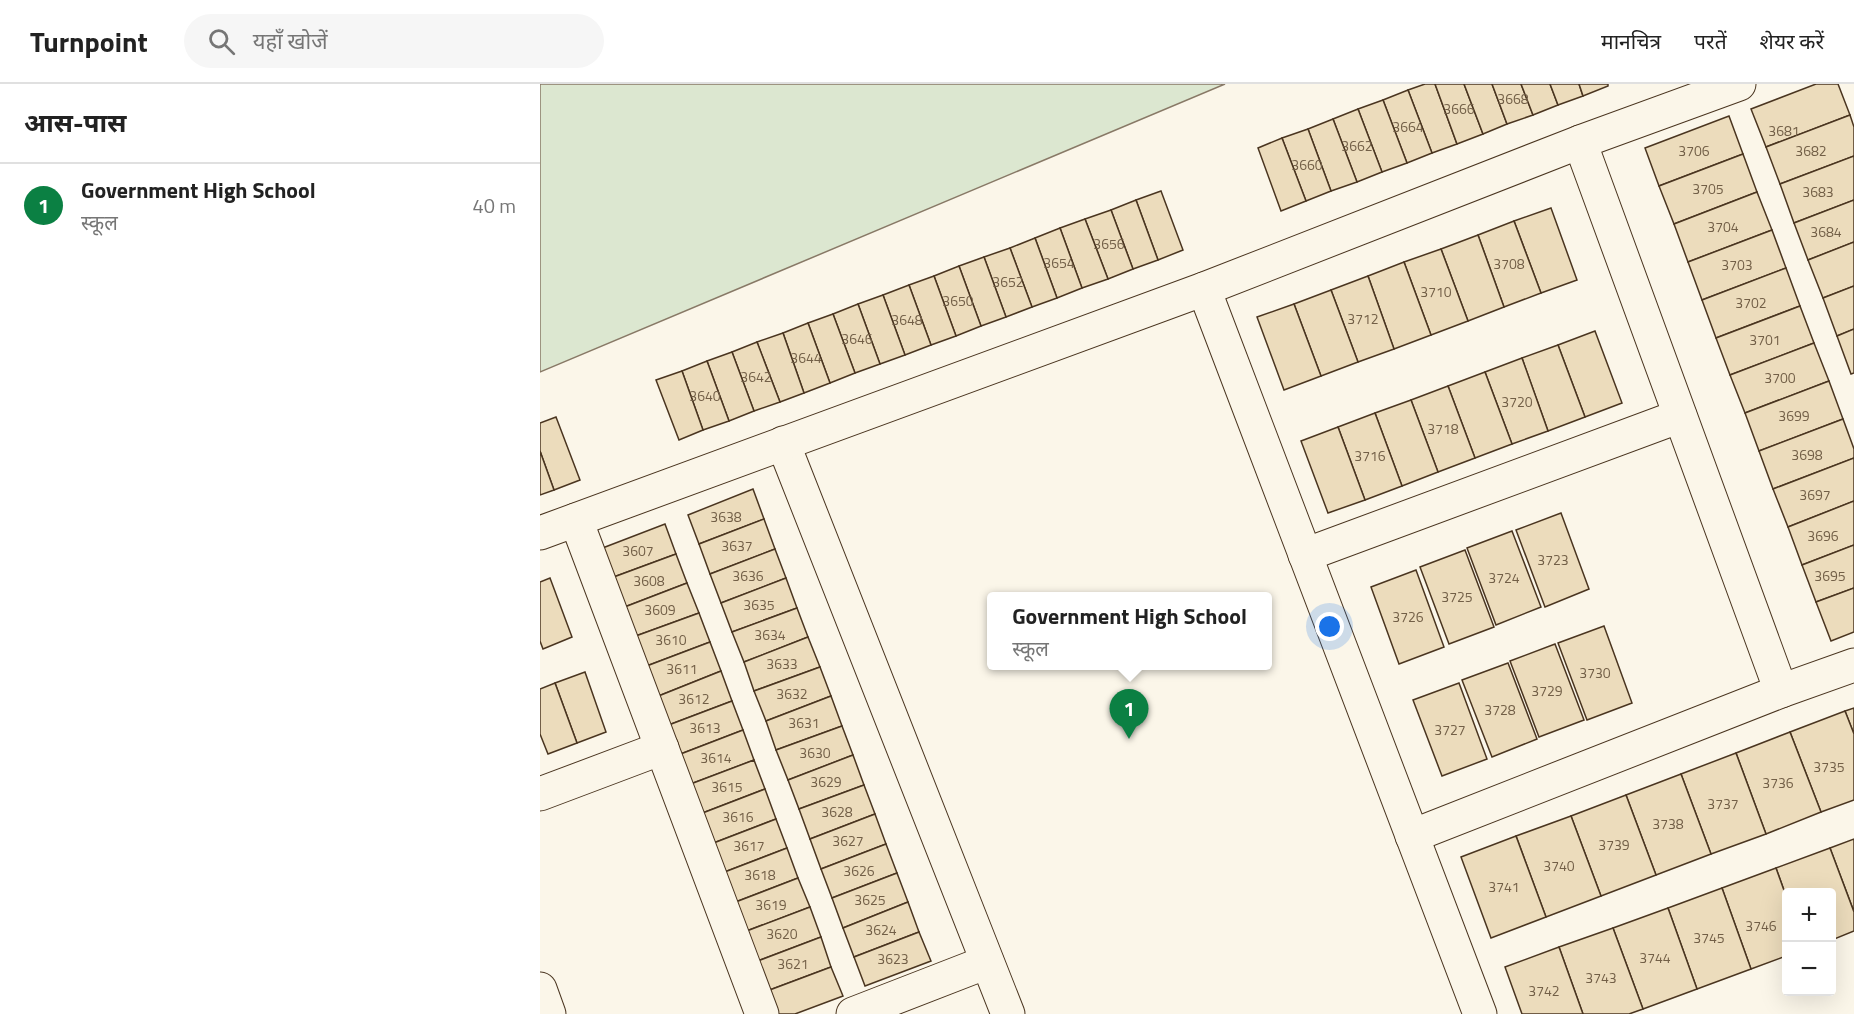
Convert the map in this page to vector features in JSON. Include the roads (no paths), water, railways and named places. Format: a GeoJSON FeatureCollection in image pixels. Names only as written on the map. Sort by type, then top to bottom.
{"type":"FeatureCollection","features":[{"type":"Feature","properties":{"kind":"street"},"geometry":{"type":"LineString","coordinates":[[540,533],[1203,289],[1580,142],[1739,84]]}},
{"type":"Feature","properties":{"kind":"street"},"geometry":{"type":"LineString","coordinates":[[1580,142],[1781,691]]}},
{"type":"Feature","properties":{"kind":"street"},"geometry":{"type":"LineString","coordinates":[[1203,289],[1480,1014]]}},
{"type":"Feature","properties":{"kind":"street"},"geometry":{"type":"LineString","coordinates":[[1305,555],[1680,416]]}},
{"type":"Feature","properties":{"kind":"street"},"geometry":{"type":"LineString","coordinates":[[783,443],[1008,1014]]}},
{"type":"Feature","properties":{"kind":"street"},"geometry":{"type":"LineString","coordinates":[[576,520],[762,1014]]}},
{"type":"Feature","properties":{"kind":"street"},"geometry":{"type":"LineString","coordinates":[[1412,836],[1781,691],[1854,665]]}},
{"type":"Feature","properties":{"kind":"street"},"geometry":{"type":"LineString","coordinates":[[540,794],[662,748]]}},
{"type":"Feature","properties":{"kind":"street"},"geometry":{"type":"LineString","coordinates":[[853,1014],[987,962]]}},
{"type":"Feature","properties":{"kind":"street"},"geometry":{"type":"LineString","coordinates":[[540,989],[549,1014]]}},
{"type":"Feature","properties":{"kind":"place","name":"Government High School"},"geometry":{"type":"Point","coordinates":[1129,739]}}]}
